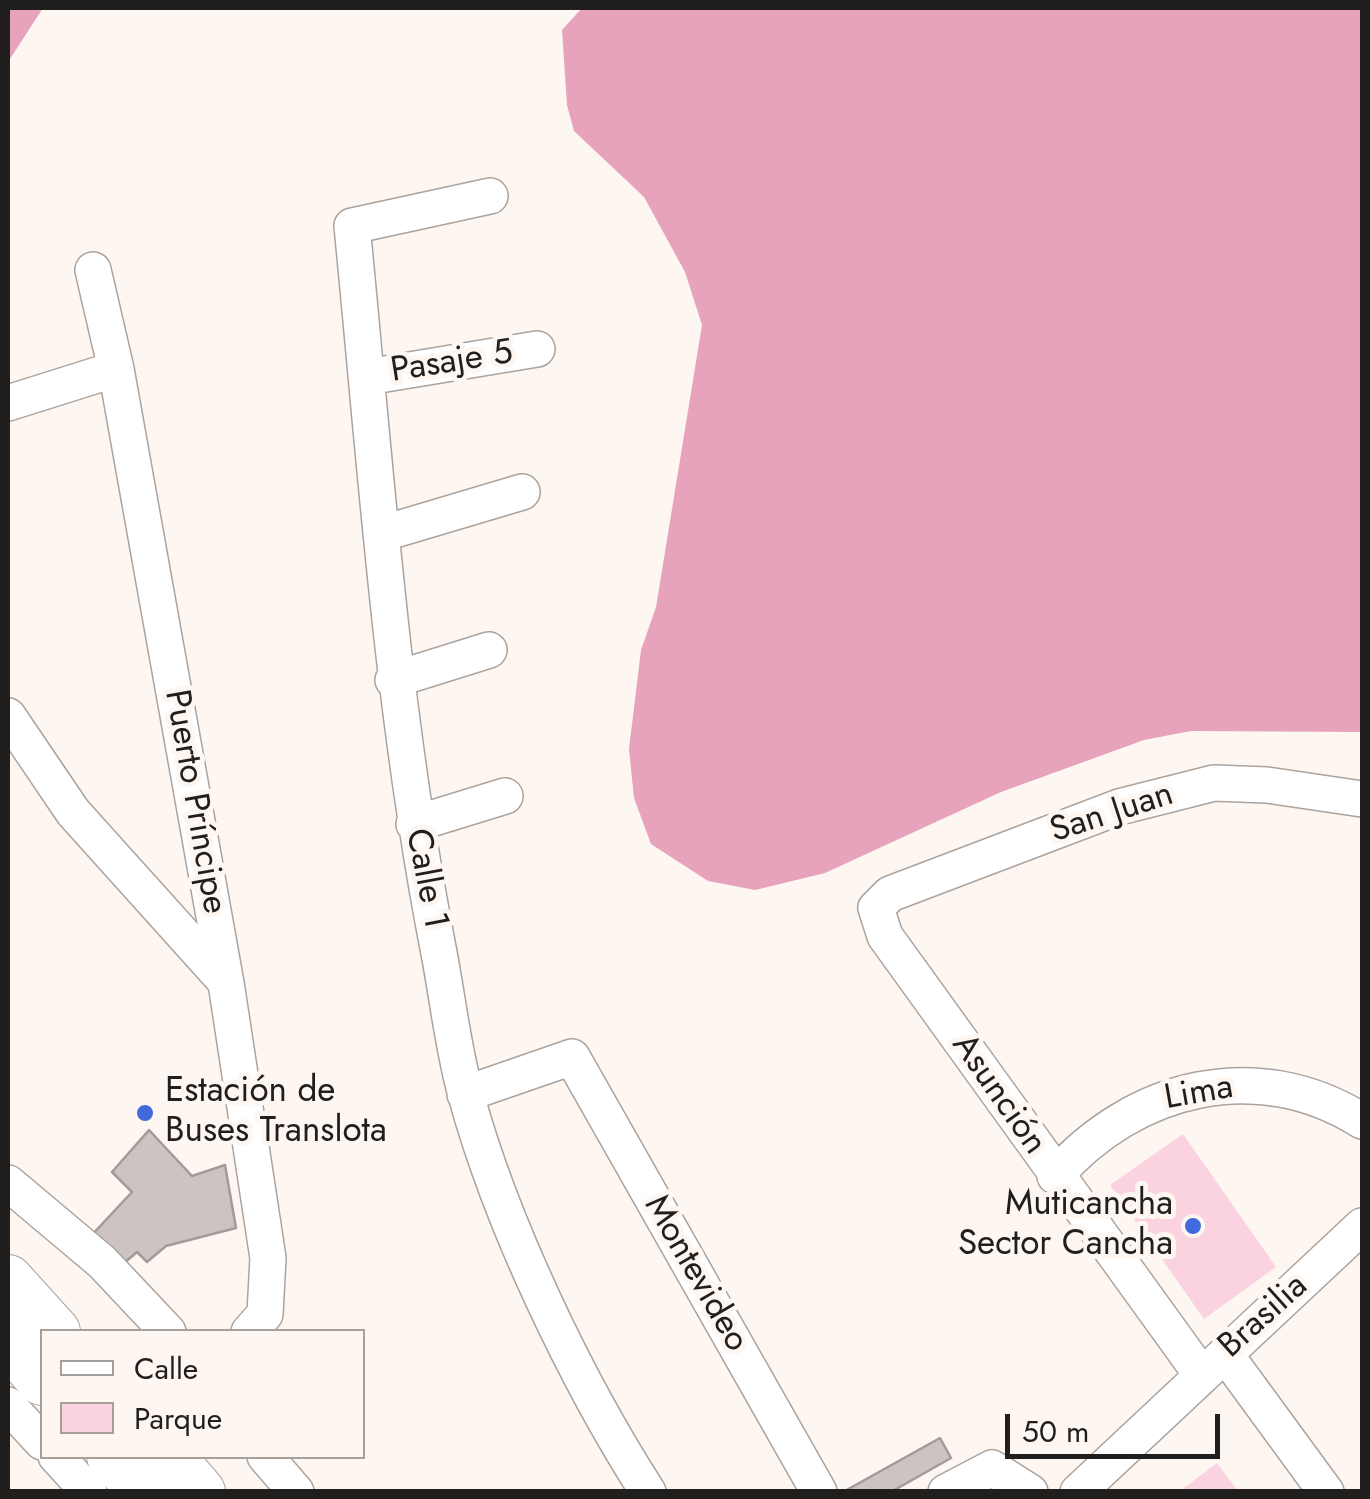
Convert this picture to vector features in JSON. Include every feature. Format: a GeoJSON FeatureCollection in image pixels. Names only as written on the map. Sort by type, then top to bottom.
{"type":"FeatureCollection","features":[{"type":"Feature","properties":{"kind":"highway"},"geometry":{"type":"LineString","coordinates":[[8,1280],[53,1329]]}},
{"type":"Feature","properties":{"kind":"highway"},"geometry":{"type":"LineString","coordinates":[[8,1341],[40,1378]]}},
{"type":"Feature","properties":{"kind":"highway"},"geometry":{"type":"LineString","coordinates":[[115,1459],[144,1492]]}},
{"type":"Feature","properties":{"kind":"highway"},"geometry":{"type":"LineString","coordinates":[[172,1459],[200,1492]]}},
{"type":"Feature","properties":{"kind":"street","name":"Calle 1"},"geometry":{"type":"LineString","coordinates":[[490,196],[352,226],[393,680],[414,824],[466,1094],[548,1304],[584,1383],[648,1492]]}},
{"type":"Feature","properties":{"kind":"street","name":"Puerto Príncipe"},"geometry":{"type":"LineString","coordinates":[[94,270],[116,369],[226,983],[270,1277],[265,1314],[252,1329]]}},
{"type":"Feature","properties":{"kind":"street","name":"Pasaje 5"},"geometry":{"type":"LineString","coordinates":[[367,377],[537,349]]}},
{"type":"Feature","properties":{"kind":"street"},"geometry":{"type":"LineString","coordinates":[[8,403],[116,369]]}},
{"type":"Feature","properties":{"kind":"street"},"geometry":{"type":"LineString","coordinates":[[381,534],[522,492]]}},
{"type":"Feature","properties":{"kind":"street"},"geometry":{"type":"LineString","coordinates":[[393,680],[489,650]]}},
{"type":"Feature","properties":{"kind":"street"},"geometry":{"type":"LineString","coordinates":[[8,716],[73,812],[226,983]]}},
{"type":"Feature","properties":{"kind":"street","name":"San Juan"},"geometry":{"type":"LineString","coordinates":[[876,908],[890,894],[1073,824],[1195,787],[1214,783],[1267,785],[1362,799]]}},
{"type":"Feature","properties":{"kind":"street"},"geometry":{"type":"LineString","coordinates":[[414,824],[505,796]]}},
{"type":"Feature","properties":{"kind":"street","name":"Asunción"},"geometry":{"type":"LineString","coordinates":[[876,908],[885,936],[1055,1176],[1326,1492]]}},
{"type":"Feature","properties":{"kind":"street","name":"Montevideo"},"geometry":{"type":"LineString","coordinates":[[466,1094],[572,1056],[818,1492]]}},
{"type":"Feature","properties":{"kind":"street","name":"Lima"},"geometry":{"type":"LineString","coordinates":[[1055,1176],[1089,1141],[1128,1113],[1188,1090],[1236,1085],[1285,1090],[1316,1098],[1362,1121]]}},
{"type":"Feature","properties":{"kind":"street"},"geometry":{"type":"LineString","coordinates":[[8,1183],[102,1262],[165,1329]]}},
{"type":"Feature","properties":{"kind":"street","name":"Brasilia"},"geometry":{"type":"LineString","coordinates":[[1078,1492],[1362,1226]]}},
{"type":"Feature","properties":{"kind":"street"},"geometry":{"type":"LineString","coordinates":[[8,1405],[40,1440]]}},
{"type":"Feature","properties":{"kind":"street"},"geometry":{"type":"LineString","coordinates":[[59,1459],[89,1492]]}},
{"type":"Feature","properties":{"kind":"street"},"geometry":{"type":"LineString","coordinates":[[267,1459],[296,1492]]}},
{"type":"Feature","properties":{"kind":"street"},"geometry":{"type":"LineString","coordinates":[[946,1492],[992,1468],[1030,1492]]}},
{"type":"Feature","properties":{"kind":"green space","name":"Muticancha Sector Cancha"},"geometry":{"type":"Polygon","coordinates":[[[1183,1134],[1276,1267],[1204,1319],[1110,1185],[1183,1134]]]}},
{"type":"Feature","properties":{"kind":"green space"},"geometry":{"type":"Polygon","coordinates":[[[1217,1463],[1238,1491],[1180,1491],[1217,1463]]]}},
{"type":"Feature","properties":{"kind":"shaded area"},"geometry":{"type":"Polygon","coordinates":[[[8,8],[43,8],[8,62],[8,8]]]}},
{"type":"Feature","properties":{"kind":"shaded area"},"geometry":{"type":"Polygon","coordinates":[[[582,8],[1362,8],[1362,732],[1191,731],[1144,740],[1001,792],[825,873],[755,890],[708,881],[651,844],[634,798],[629,749],[641,650],[656,607],[702,325],[685,272],[644,197],[574,131],[567,105],[562,30],[582,8]]]}},
{"type":"Feature","properties":{"kind":"building"},"geometry":{"type":"Polygon","coordinates":[[[149,1130],[192,1176],[225,1165],[236,1228],[166,1246],[147,1262],[137,1252],[116,1270],[89,1238],[132,1192],[112,1172],[149,1130]]]}},
{"type":"Feature","properties":{"kind":"building"},"geometry":{"type":"Polygon","coordinates":[[[940,1438],[951,1458],[891,1492],[843,1492],[940,1438]]]}},
{"type":"Feature","properties":{"kind":"place","name":"Estación de Buses Translota"},"geometry":{"type":"Point","coordinates":[145,1113]}},
{"type":"Feature","properties":{"kind":"place","name":"Muticancha Sector Cancha"},"geometry":{"type":"Point","coordinates":[1193,1226]}}]}
